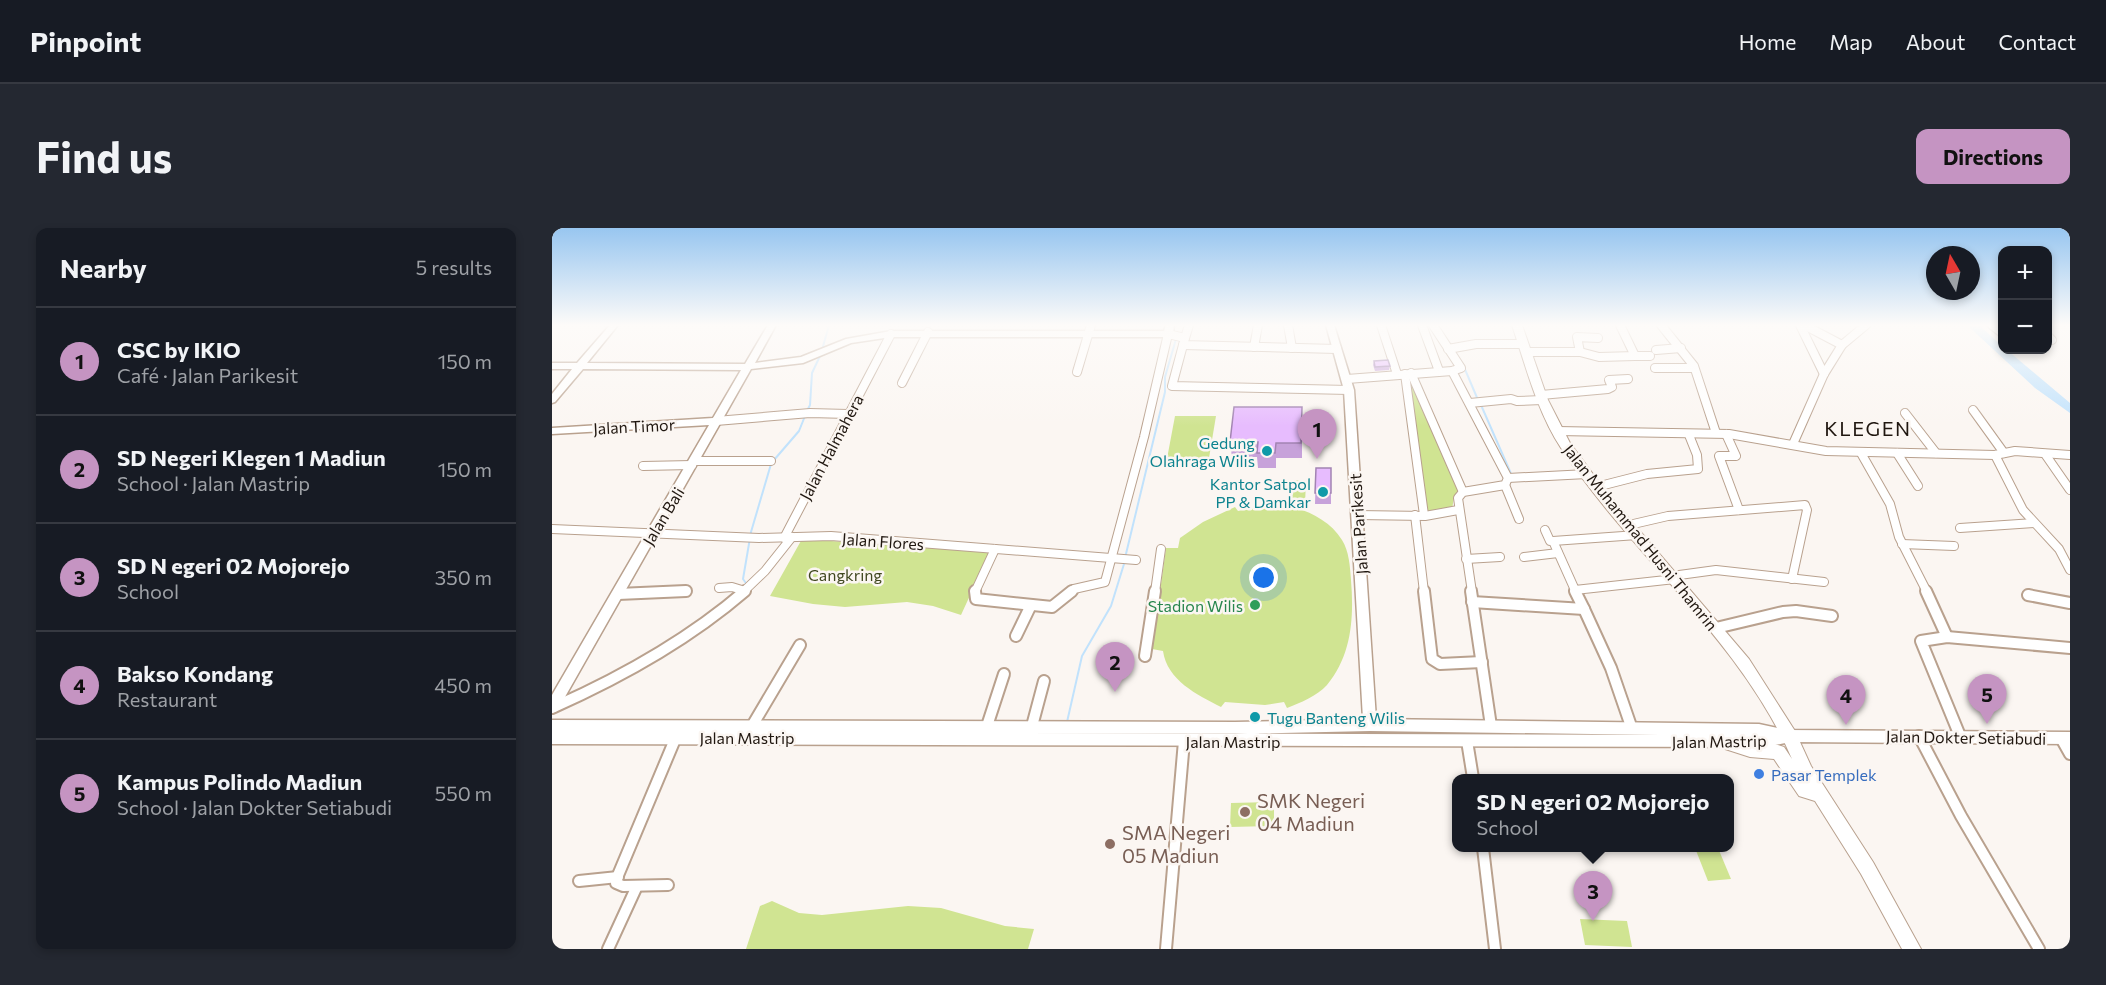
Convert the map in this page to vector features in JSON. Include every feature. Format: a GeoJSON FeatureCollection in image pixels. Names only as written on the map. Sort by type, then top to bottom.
{"type":"FeatureCollection","features":[{"type":"Feature","properties":{"kind":"highway","name":"Jalan Muhammad Husni Thamrin"},"geometry":{"type":"LineString","coordinates":[[1528,359],[1541,397],[1557,432],[1596,487],[1744,663],[1790,736],[1818,794],[1867,868],[1912,949]]}},
{"type":"Feature","properties":{"kind":"highway"},"geometry":{"type":"LineString","coordinates":[[1724,742],[1750,750],[1778,752],[1805,791],[1818,794]]}},
{"type":"Feature","properties":{"kind":"main road"},"geometry":{"type":"LineString","coordinates":[[552,400],[585,359]]}},
{"type":"Feature","properties":{"kind":"main road","name":"Jalan Bali"},"geometry":{"type":"LineString","coordinates":[[552,708],[752,359]]}},
{"type":"Feature","properties":{"kind":"main road"},"geometry":{"type":"LineString","coordinates":[[552,366],[747,367],[802,359]]}},
{"type":"Feature","properties":{"kind":"main road","name":"Jalan Parikesit"},"geometry":{"type":"LineString","coordinates":[[1340,359],[1348,384],[1370,725]]}},
{"type":"Feature","properties":{"kind":"main road","name":"Jalan Timor"},"geometry":{"type":"LineString","coordinates":[[552,431],[716,421]]}},
{"type":"Feature","properties":{"kind":"main road","name":"Jalan Mastrip"},"geometry":{"type":"LineString","coordinates":[[552,726],[752,726],[806,732],[1065,733],[1370,725],[1491,726],[1724,742],[1766,741],[1790,736]]}},
{"type":"Feature","properties":{"kind":"main road","name":"Jalan Mastrip"},"geometry":{"type":"LineString","coordinates":[[552,738],[987,726],[1032,726],[1065,733],[1184,741],[1467,741],[1598,735],[1632,729],[1758,729],[1790,736]]}},
{"type":"Feature","properties":{"kind":"main road","name":"Jalan Dokter Setiabudi"},"geometry":{"type":"LineString","coordinates":[[1790,736],[2065,738]]}},
{"type":"Feature","properties":{"kind":"street","name":"Jalan Halmahera"},"geometry":{"type":"LineString","coordinates":[[552,708],[638,668],[715,617],[756,580],[788,537],[848,414],[878,359]]}},
{"type":"Feature","properties":{"kind":"street"},"geometry":{"type":"LineString","coordinates":[[902,383],[915,359]]}},
{"type":"Feature","properties":{"kind":"street"},"geometry":{"type":"LineString","coordinates":[[1077,372],[1081,359]]}},
{"type":"Feature","properties":{"kind":"street"},"geometry":{"type":"LineString","coordinates":[[995,549],[974,597],[980,600],[1055,606],[1074,589],[1105,582],[1113,558],[1162,359]]}},
{"type":"Feature","properties":{"kind":"street"},"geometry":{"type":"LineString","coordinates":[[1179,359],[1172,386],[1348,384],[1404,374],[1455,372],[1461,367],[1457,359]]}},
{"type":"Feature","properties":{"kind":"street"},"geometry":{"type":"LineString","coordinates":[[1397,359],[1463,492]]}},
{"type":"Feature","properties":{"kind":"street"},"geometry":{"type":"LineString","coordinates":[[1434,359],[1439,371]]}},
{"type":"Feature","properties":{"kind":"street"},"geometry":{"type":"LineString","coordinates":[[1688,359],[1694,368],[1716,433]]}},
{"type":"Feature","properties":{"kind":"street"},"geometry":{"type":"LineString","coordinates":[[1816,359],[1824,374]]}},
{"type":"Feature","properties":{"kind":"street"},"geometry":{"type":"LineString","coordinates":[[1793,444],[1824,374],[1834,359]]}},
{"type":"Feature","properties":{"kind":"street"},"geometry":{"type":"LineString","coordinates":[[1655,368],[1694,368]]}},
{"type":"Feature","properties":{"kind":"street"},"geometry":{"type":"LineString","coordinates":[[1455,372],[1506,481],[1519,519]]}},
{"type":"Feature","properties":{"kind":"street"},"geometry":{"type":"LineString","coordinates":[[1404,374],[1432,658],[1440,664],[1482,662]]}},
{"type":"Feature","properties":{"kind":"street"},"geometry":{"type":"LineString","coordinates":[[1470,403],[1511,399],[1517,401],[1608,389],[1612,387],[1609,380],[1628,379]]}},
{"type":"Feature","properties":{"kind":"street"},"geometry":{"type":"LineString","coordinates":[[1973,410],[2000,454],[2019,504],[2059,549],[2070,570]]}},
{"type":"Feature","properties":{"kind":"street"},"geometry":{"type":"LineString","coordinates":[[716,421],[807,413],[848,414]]}},
{"type":"Feature","properties":{"kind":"street"},"geometry":{"type":"LineString","coordinates":[[1905,413],[1936,453]]}},
{"type":"Feature","properties":{"kind":"street"},"geometry":{"type":"LineString","coordinates":[[1557,432],[1689,435],[1716,433],[1826,451],[1861,453],[2000,454],[2015,451],[2070,455]]}},
{"type":"Feature","properties":{"kind":"street"},"geometry":{"type":"LineString","coordinates":[[1726,434],[1736,456],[1719,456],[1739,510]]}},
{"type":"Feature","properties":{"kind":"street"},"geometry":{"type":"LineString","coordinates":[[1596,487],[1647,474],[1698,469],[1689,435]]}},
{"type":"Feature","properties":{"kind":"street"},"geometry":{"type":"LineString","coordinates":[[1861,453],[1890,504],[1902,544],[1923,583],[1947,637]]}},
{"type":"Feature","properties":{"kind":"street"},"geometry":{"type":"LineString","coordinates":[[1897,453],[1918,486]]}},
{"type":"Feature","properties":{"kind":"street"},"geometry":{"type":"LineString","coordinates":[[2046,454],[2070,490]]}},
{"type":"Feature","properties":{"kind":"street"},"geometry":{"type":"LineString","coordinates":[[643,466],[771,461]]}},
{"type":"Feature","properties":{"kind":"street"},"geometry":{"type":"LineString","coordinates":[[1491,726],[1458,498],[1463,492],[1506,481],[1587,474]]}},
{"type":"Feature","properties":{"kind":"street"},"geometry":{"type":"LineString","coordinates":[[1553,541],[1610,539],[1668,516],[1798,504],[1807,507],[1791,579]]}},
{"type":"Feature","properties":{"kind":"street"},"geometry":{"type":"LineString","coordinates":[[1358,515],[1452,514],[1458,510]]}},
{"type":"Feature","properties":{"kind":"street"},"geometry":{"type":"LineString","coordinates":[[1960,528],[2034,523]]}},
{"type":"Feature","properties":{"kind":"street"},"geometry":{"type":"LineString","coordinates":[[1545,530],[1550,541],[1553,541],[1599,636],[1632,729]]}},
{"type":"Feature","properties":{"kind":"street","name":"Jalan Flores"},"geometry":{"type":"LineString","coordinates":[[554,531],[653,532],[759,538],[831,536],[1135,560]]}},
{"type":"Feature","properties":{"kind":"street"},"geometry":{"type":"LineString","coordinates":[[1902,544],[1954,546]]}},
{"type":"Feature","properties":{"kind":"street"},"geometry":{"type":"LineString","coordinates":[[1145,656],[1161,549]]}},
{"type":"Feature","properties":{"kind":"street"},"geometry":{"type":"LineString","coordinates":[[1524,557],[1558,553]]}},
{"type":"Feature","properties":{"kind":"street"},"geometry":{"type":"LineString","coordinates":[[1466,559],[1500,557]]}},
{"type":"Feature","properties":{"kind":"street"},"geometry":{"type":"LineString","coordinates":[[1575,590],[1673,578],[1716,570],[1824,582]]}},
{"type":"Feature","properties":{"kind":"street"},"geometry":{"type":"LineString","coordinates":[[719,588],[732,587],[746,590]]}},
{"type":"Feature","properties":{"kind":"street"},"geometry":{"type":"LineString","coordinates":[[618,594],[686,591]]}},
{"type":"Feature","properties":{"kind":"street"},"geometry":{"type":"LineString","coordinates":[[2028,595],[2070,603]]}},
{"type":"Feature","properties":{"kind":"street"},"geometry":{"type":"LineString","coordinates":[[1472,602],[1584,609]]}},
{"type":"Feature","properties":{"kind":"street"},"geometry":{"type":"LineString","coordinates":[[1016,636],[1031,605]]}},
{"type":"Feature","properties":{"kind":"street"},"geometry":{"type":"LineString","coordinates":[[1716,628],[1783,612],[1796,611],[1832,616]]}},
{"type":"Feature","properties":{"kind":"street"},"geometry":{"type":"LineString","coordinates":[[1960,736],[1921,643],[1923,639],[1947,637],[2070,648]]}},
{"type":"Feature","properties":{"kind":"street"},"geometry":{"type":"LineString","coordinates":[[752,726],[800,645]]}},
{"type":"Feature","properties":{"kind":"street"},"geometry":{"type":"LineString","coordinates":[[987,726],[1004,674]]}},
{"type":"Feature","properties":{"kind":"street"},"geometry":{"type":"LineString","coordinates":[[1032,726],[1044,681]]}},
{"type":"Feature","properties":{"kind":"street"},"geometry":{"type":"LineString","coordinates":[[668,885],[637,886],[616,882],[676,736]]}},
{"type":"Feature","properties":{"kind":"street"},"geometry":{"type":"LineString","coordinates":[[1919,736],[1961,816],[2039,949]]}},
{"type":"Feature","properties":{"kind":"street"},"geometry":{"type":"LineString","coordinates":[[2065,738],[2070,754]]}},
{"type":"Feature","properties":{"kind":"street"},"geometry":{"type":"LineString","coordinates":[[1166,949],[1184,741]]}},
{"type":"Feature","properties":{"kind":"street"},"geometry":{"type":"LineString","coordinates":[[1467,741],[1472,774]]}},
{"type":"Feature","properties":{"kind":"street"},"geometry":{"type":"LineString","coordinates":[[1483,852],[1495,949]]}},
{"type":"Feature","properties":{"kind":"street"},"geometry":{"type":"LineString","coordinates":[[579,881],[618,877]]}},
{"type":"Feature","properties":{"kind":"street"},"geometry":{"type":"LineString","coordinates":[[608,949],[637,886]]}},
{"type":"Feature","properties":{"kind":"green space"},"geometry":{"type":"Polygon","coordinates":[[[1413,382],[1459,490],[1454,496],[1452,510],[1426,513],[1408,383],[1413,382]]]}},
{"type":"Feature","properties":{"kind":"green space"},"geometry":{"type":"Polygon","coordinates":[[[1175,416],[1216,416],[1208,464],[1166,464],[1175,416]]]}},
{"type":"Feature","properties":{"kind":"green space"},"geometry":{"type":"Polygon","coordinates":[[[1289,480],[1306,481],[1305,504],[1287,503],[1289,480]]]}},
{"type":"Feature","properties":{"kind":"green space","name":"Stadion Wilis"},"geometry":{"type":"Polygon","coordinates":[[[1235,507],[1238,511],[1293,507],[1307,512],[1332,528],[1342,540],[1348,554],[1352,594],[1351,622],[1350,635],[1342,661],[1323,689],[1308,699],[1287,708],[1284,702],[1265,705],[1225,702],[1221,707],[1184,685],[1170,670],[1163,651],[1152,649],[1166,548],[1178,548],[1180,538],[1203,522],[1235,507]]]}},
{"type":"Feature","properties":{"kind":"green space","name":"Cangkring"},"geometry":{"type":"Polygon","coordinates":[[[802,539],[990,552],[961,615],[933,606],[907,602],[845,607],[770,596],[802,539]]]}},
{"type":"Feature","properties":{"kind":"green space"},"geometry":{"type":"Polygon","coordinates":[[[1274,802],[1274,826],[1230,827],[1231,803],[1274,802]]]}},
{"type":"Feature","properties":{"kind":"green space"},"geometry":{"type":"Polygon","coordinates":[[[1697,852],[1720,852],[1731,879],[1708,881],[1697,852]]]}},
{"type":"Feature","properties":{"kind":"green space"},"geometry":{"type":"Polygon","coordinates":[[[772,901],[799,913],[822,915],[908,906],[941,908],[1005,926],[1034,929],[1028,949],[746,949],[760,906],[772,901]]]}},
{"type":"Feature","properties":{"kind":"green space"},"geometry":{"type":"Polygon","coordinates":[[[1580,919],[1627,921],[1632,947],[1585,945],[1580,919]]]}},
{"type":"Feature","properties":{"kind":"building"},"geometry":{"type":"Polygon","coordinates":[[[1388,360],[1390,366],[1375,367],[1374,361],[1388,360]]]}},
{"type":"Feature","properties":{"kind":"building"},"geometry":{"type":"Polygon","coordinates":[[[1234,407],[1302,407],[1301,443],[1276,443],[1275,453],[1257,453],[1258,442],[1230,442],[1234,407]]]}},
{"type":"Feature","properties":{"kind":"building"},"geometry":{"type":"Polygon","coordinates":[[[1316,468],[1331,468],[1331,493],[1315,493],[1316,468]]]}},
{"type":"Feature","properties":{"kind":"waterway"},"geometry":{"type":"LineString","coordinates":[[807,411],[810,405],[812,373],[819,359]]}},
{"type":"Feature","properties":{"kind":"waterway"},"geometry":{"type":"LineString","coordinates":[[1125,558],[1165,392],[1165,377],[1170,359]]}},
{"type":"Feature","properties":{"kind":"waterway"},"geometry":{"type":"LineString","coordinates":[[2010,359],[2070,409]]}},
{"type":"Feature","properties":{"kind":"waterway"},"geometry":{"type":"LineString","coordinates":[[1464,367],[1478,400]]}},
{"type":"Feature","properties":{"kind":"waterway"},"geometry":{"type":"LineString","coordinates":[[1481,405],[1512,476]]}},
{"type":"Feature","properties":{"kind":"waterway"},"geometry":{"type":"LineString","coordinates":[[774,460],[799,431],[805,416]]}},
{"type":"Feature","properties":{"kind":"waterway"},"geometry":{"type":"LineString","coordinates":[[748,586],[743,579],[751,532],[771,464]]}},
{"type":"Feature","properties":{"kind":"waterway"},"geometry":{"type":"LineString","coordinates":[[1067,722],[1082,656],[1111,606],[1124,564]]}},
{"type":"Feature","properties":{"kind":"place","name":"Gedung Olahraga Wilis"},"geometry":{"type":"Point","coordinates":[1267,451]}},
{"type":"Feature","properties":{"kind":"place","name":"CSC by IKIO"},"geometry":{"type":"Point","coordinates":[1317,459]}},
{"type":"Feature","properties":{"kind":"place","name":"Kantor Satpol PP & Damkar"},"geometry":{"type":"Point","coordinates":[1323,492]}},
{"type":"Feature","properties":{"kind":"place","name":"Stadion Wilis"},"geometry":{"type":"Point","coordinates":[1255,605]}},
{"type":"Feature","properties":{"kind":"place","name":"SD Negeri Klegen 1 Madiun"},"geometry":{"type":"Point","coordinates":[1115,692]}},
{"type":"Feature","properties":{"kind":"place","name":"Tugu Banteng Wilis"},"geometry":{"type":"Point","coordinates":[1255,717]}},
{"type":"Feature","properties":{"kind":"place","name":"Kampus Polindo Madiun"},"geometry":{"type":"Point","coordinates":[1987,724]}},
{"type":"Feature","properties":{"kind":"place","name":"Bakso Kondang"},"geometry":{"type":"Point","coordinates":[1846,725]}},
{"type":"Feature","properties":{"kind":"place","name":"Pasar Templek"},"geometry":{"type":"Point","coordinates":[1759,774]}},
{"type":"Feature","properties":{"kind":"place","name":"SMK Negeri 04 Madiun"},"geometry":{"type":"Point","coordinates":[1245,812]}},
{"type":"Feature","properties":{"kind":"place","name":"SMA Negeri 05 Madiun"},"geometry":{"type":"Point","coordinates":[1110,844]}},
{"type":"Feature","properties":{"kind":"place","name":"SD N egeri 02 Mojorejo"},"geometry":{"type":"Point","coordinates":[1593,921]}},
{"type":"Feature","properties":{"kind":"district","name":"KLEGEN"},"geometry":{"type":"Point","coordinates":[1868,428]}}]}
